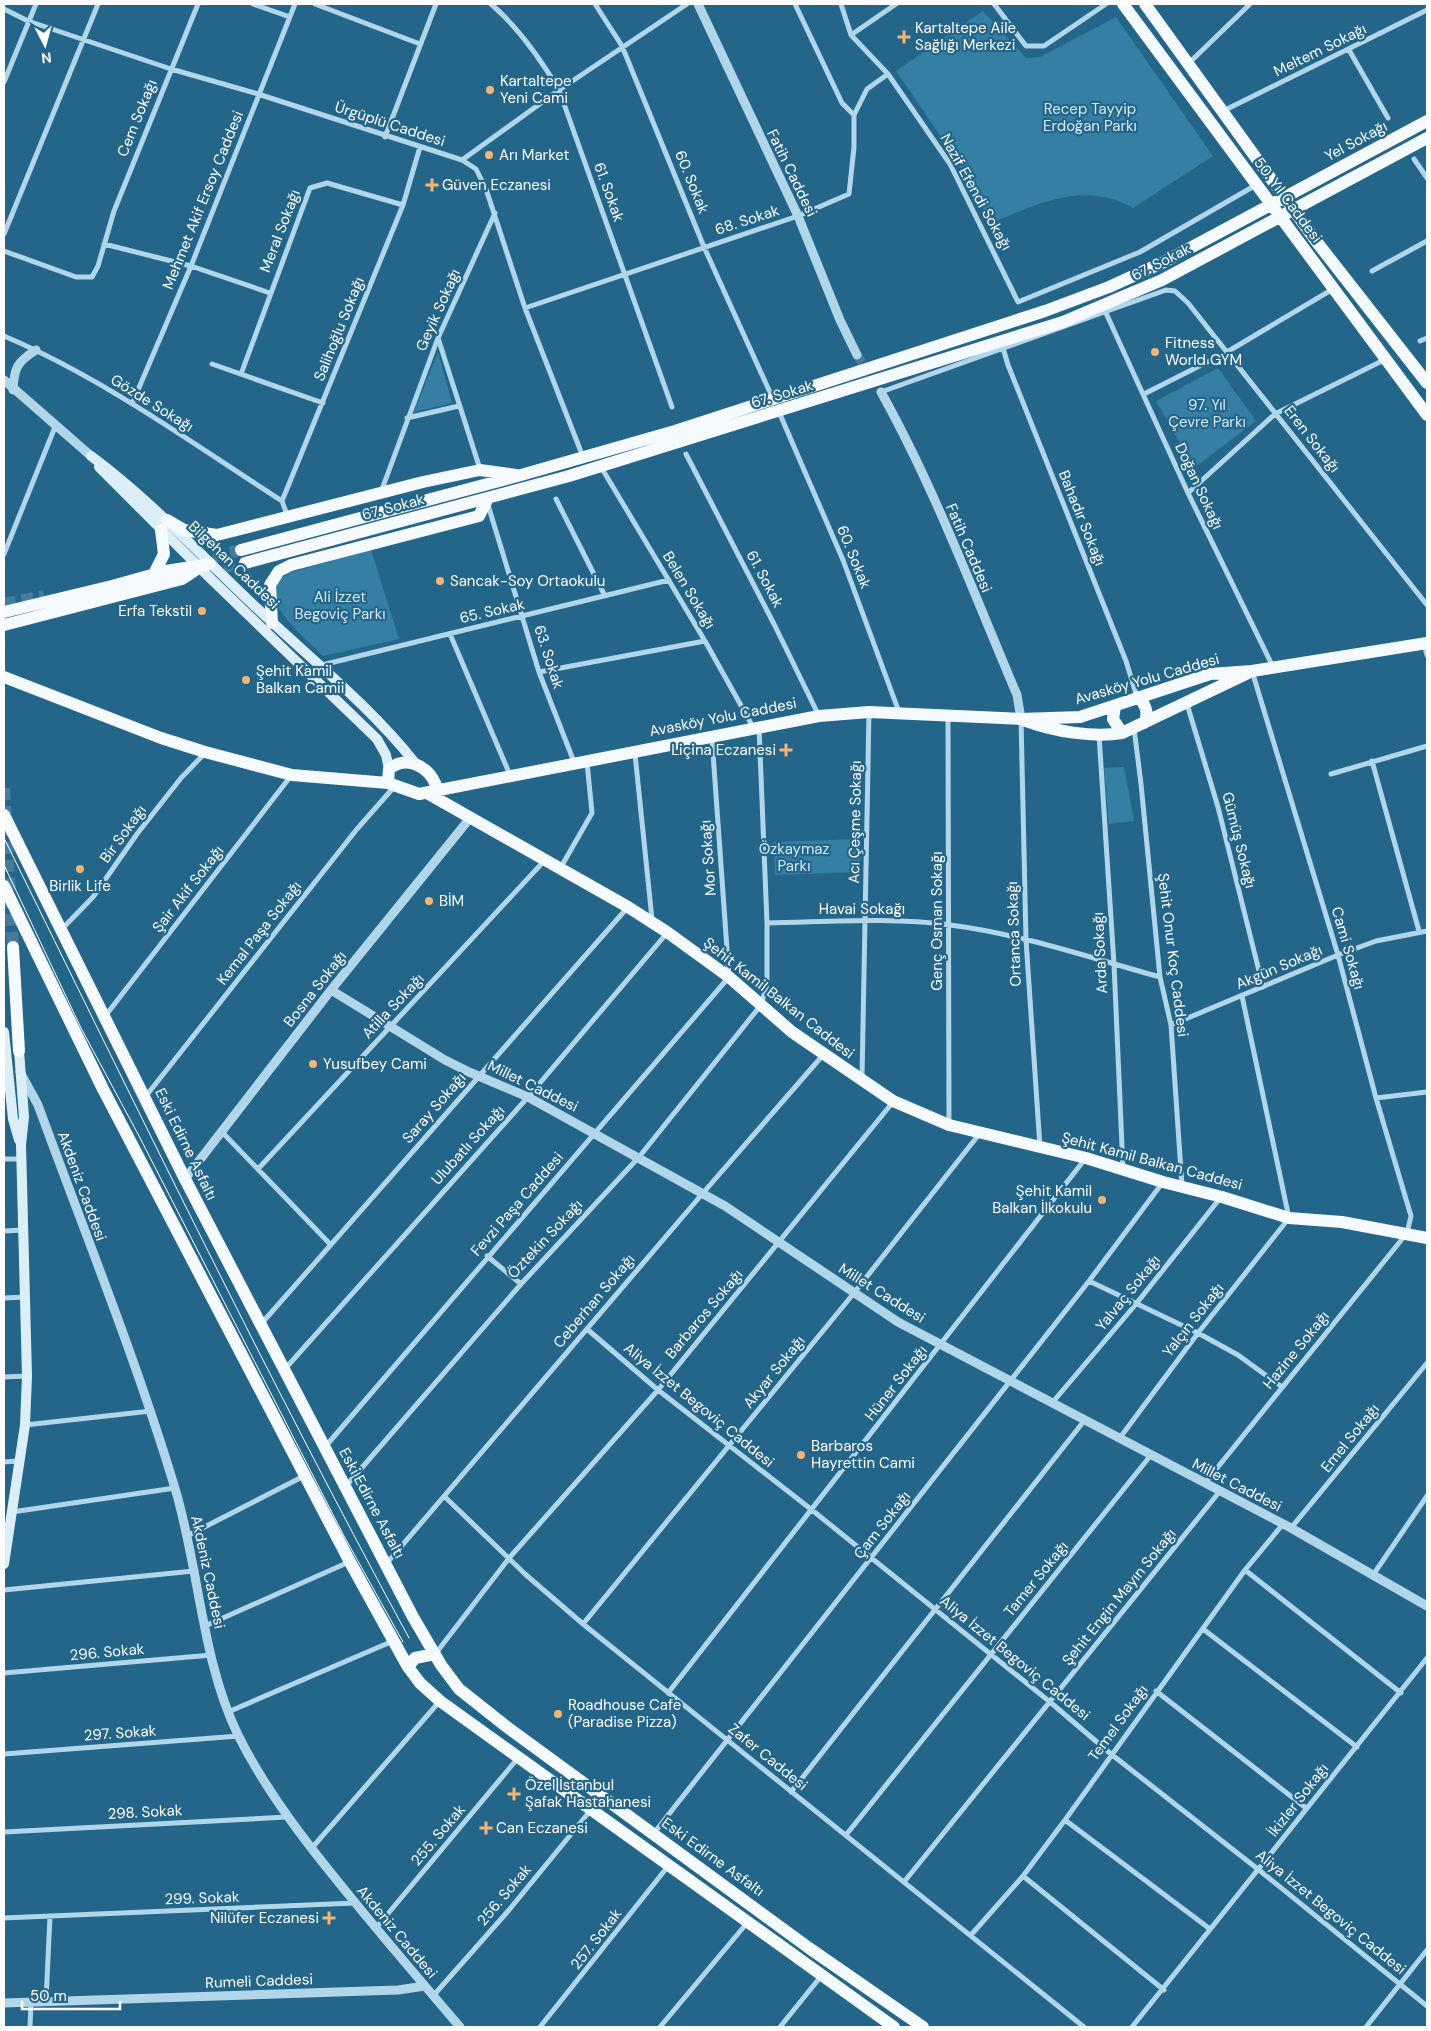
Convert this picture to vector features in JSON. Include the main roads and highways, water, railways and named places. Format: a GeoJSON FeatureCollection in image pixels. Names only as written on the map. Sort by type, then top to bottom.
{"type":"FeatureCollection","features":[{"type":"Feature","properties":{"kind":"main road","name":"50. Yıl Caddesi"},"geometry":{"type":"LineString","coordinates":[[1123,4],[1256,185],[1388,359],[1427,415]]}},
{"type":"Feature","properties":{"kind":"main road","name":"50. Yıl Caddesi"},"geometry":{"type":"LineString","coordinates":[[1145,4],[1332,262],[1427,383]]}},
{"type":"Feature","properties":{"kind":"main road","name":"Yel Sokağı"},"geometry":{"type":"LineString","coordinates":[[1301,189],[1427,121]]}},
{"type":"Feature","properties":{"kind":"main road","name":"Yel Sokağı"},"geometry":{"type":"LineString","coordinates":[[1308,202],[1427,138]]}},
{"type":"Feature","properties":{"kind":"main road","name":"67. Sokak"},"geometry":{"type":"LineString","coordinates":[[242,550],[584,457],[773,399],[1082,298],[1164,262],[1301,189]]}},
{"type":"Feature","properties":{"kind":"main road","name":"67. Sokak"},"geometry":{"type":"LineString","coordinates":[[245,563],[487,500],[600,467],[1034,332],[1087,313],[1162,280],[1308,202]]}},
{"type":"Feature","properties":{"kind":"main road"},"geometry":{"type":"LineString","coordinates":[[773,399],[779,412]]}},
{"type":"Feature","properties":{"kind":"main road","name":"Bilgehan Caddesi"},"geometry":{"type":"LineString","coordinates":[[90,456],[114,472],[164,525],[377,739],[386,755],[389,769]]}},
{"type":"Feature","properties":{"kind":"main road"},"geometry":{"type":"LineString","coordinates":[[154,574],[164,554],[164,525],[217,535],[480,470],[521,475]]}},
{"type":"Feature","properties":{"kind":"main road"},"geometry":{"type":"LineString","coordinates":[[272,623],[270,585],[279,571],[308,560],[479,516],[487,500]]}},
{"type":"Feature","properties":{"kind":"main road"},"geometry":{"type":"LineString","coordinates":[[4,612],[102,589],[154,574],[205,566]]}},
{"type":"Feature","properties":{"kind":"main road"},"geometry":{"type":"LineString","coordinates":[[4,625],[182,579],[205,566]]}},
{"type":"Feature","properties":{"kind":"main road","name":"Bilgehan Caddesi"},"geometry":{"type":"LineString","coordinates":[[205,566],[321,666],[377,719],[416,764]]}},
{"type":"Feature","properties":{"kind":"main road","name":"Avasköy Yolu Caddesi"},"geometry":{"type":"LineString","coordinates":[[431,791],[635,750],[819,716],[869,712],[1021,719],[1080,717],[1210,674],[1252,671],[1426,647]]}},
{"type":"Feature","properties":{"kind":"main road","name":"Avasköy Yolu Caddesi"},"geometry":{"type":"LineString","coordinates":[[1021,719],[1040,726],[1099,735],[1122,733],[1252,671]]}},
{"type":"Feature","properties":{"kind":"main road"},"geometry":{"type":"LineString","coordinates":[[4,677],[161,738],[205,752],[292,775],[391,785],[409,792],[431,791],[436,785],[434,780],[416,764],[401,762],[389,769],[391,785]]}},
{"type":"Feature","properties":{"kind":"main road"},"geometry":{"type":"LineString","coordinates":[[1137,697],[1142,701],[1147,712],[1147,718],[1139,726]]}},
{"type":"Feature","properties":{"kind":"main road"},"geometry":{"type":"LineString","coordinates":[[1115,706],[1113,720],[1122,733]]}},
{"type":"Feature","properties":{"kind":"main road","name":"Şehit Kamil Balkan Caddesi"},"geometry":{"type":"LineString","coordinates":[[431,791],[470,818],[561,868],[667,932],[729,978],[824,1055],[893,1101],[949,1125],[1086,1158],[1163,1182],[1222,1196],[1289,1218],[1342,1222],[1427,1238]]}},
{"type":"Feature","properties":{"kind":"main road","name":"Eski Edirne Asfaltı"},"geometry":{"type":"LineString","coordinates":[[4,815],[60,931],[185,1179],[344,1488],[448,1676],[470,1699],[809,1948],[923,2027]]}},
{"type":"Feature","properties":{"kind":"main road"},"geometry":{"type":"LineString","coordinates":[[4,886],[102,1089],[350,1562],[408,1667],[420,1683],[440,1701],[592,1808],[894,2027]]}},
{"type":"Feature","properties":{"kind":"main road"},"geometry":{"type":"LineString","coordinates":[[4,1564],[5,1546],[24,1425],[27,1376],[27,1297],[21,1145],[24,1117],[18,1051],[13,947]]}},
{"type":"Feature","properties":{"kind":"main road"},"geometry":{"type":"LineString","coordinates":[[4,1032],[6,1074],[13,1119],[21,1145]]}},
{"type":"Feature","properties":{"kind":"main road"},"geometry":{"type":"LineString","coordinates":[[408,1667],[415,1658],[435,1654]]}},
{"type":"Feature","properties":{"kind":"main road"},"geometry":{"type":"LineString","coordinates":[[669,1846],[669,1865]]}},
{"type":"Feature","properties":{"kind":"tunnel"},"geometry":{"type":"LineString","coordinates":[[857,355],[881,392]]}},
{"type":"Feature","properties":{"kind":"tunnel"},"geometry":{"type":"LineString","coordinates":[[195,561],[241,550]]}},
{"type":"Feature","properties":{"kind":"tunnel"},"geometry":{"type":"LineString","coordinates":[[206,571],[245,563]]}},
{"type":"Feature","properties":{"kind":"tunnel"},"geometry":{"type":"LineString","coordinates":[[4,604],[44,596]]}},
{"type":"Feature","properties":{"kind":"tunnel"},"geometry":{"type":"LineString","coordinates":[[4,788],[13,947]]}},
{"type":"Feature","properties":{"kind":"tram line"},"geometry":{"type":"LineString","coordinates":[[4,838],[152,1140],[253,1340],[409,1638]]}},
{"type":"Feature","properties":{"kind":"tram line"},"geometry":{"type":"LineString","coordinates":[[4,865],[81,1028],[139,1136],[344,1536],[403,1642]]}},
{"type":"Feature","properties":{"kind":"place","name":"Kartaltepe Aile Sağlığı Merkezi"},"geometry":{"type":"Point","coordinates":[904,37]}},
{"type":"Feature","properties":{"kind":"place","name":"Kartaltepe Yeni Cami"},"geometry":{"type":"Point","coordinates":[490,90]}},
{"type":"Feature","properties":{"kind":"place","name":"Arı Market"},"geometry":{"type":"Point","coordinates":[489,155]}},
{"type":"Feature","properties":{"kind":"place","name":"Güven Eczanesi"},"geometry":{"type":"Point","coordinates":[432,185]}},
{"type":"Feature","properties":{"kind":"place","name":"Fitness World GYM"},"geometry":{"type":"Point","coordinates":[1155,352]}},
{"type":"Feature","properties":{"kind":"place","name":"Sancak-Soy Ortaokulu"},"geometry":{"type":"Point","coordinates":[440,581]}},
{"type":"Feature","properties":{"kind":"place","name":"Erfa Tekstil"},"geometry":{"type":"Point","coordinates":[202,611]}},
{"type":"Feature","properties":{"kind":"place","name":"Şehit Kamil Balkan Camii"},"geometry":{"type":"Point","coordinates":[246,680]}},
{"type":"Feature","properties":{"kind":"place","name":"Liçina Eczanesi"},"geometry":{"type":"Point","coordinates":[786,750]}},
{"type":"Feature","properties":{"kind":"place","name":"Birlik Life"},"geometry":{"type":"Point","coordinates":[80,869]}},
{"type":"Feature","properties":{"kind":"place","name":"BİM"},"geometry":{"type":"Point","coordinates":[429,901]}},
{"type":"Feature","properties":{"kind":"place","name":"Yusufbey Cami"},"geometry":{"type":"Point","coordinates":[313,1064]}},
{"type":"Feature","properties":{"kind":"place","name":"Şehit Kamil Balkan İlkokulu"},"geometry":{"type":"Point","coordinates":[1102,1200]}},
{"type":"Feature","properties":{"kind":"place","name":"Barbaros Hayrettin Cami"},"geometry":{"type":"Point","coordinates":[801,1455]}},
{"type":"Feature","properties":{"kind":"place","name":"Roadhouse Cafe (Paradise Pizza)"},"geometry":{"type":"Point","coordinates":[558,1714]}},
{"type":"Feature","properties":{"kind":"place","name":"Özel İstanbul Şafak Hastahanesi"},"geometry":{"type":"Point","coordinates":[514,1794]}},
{"type":"Feature","properties":{"kind":"place","name":"Can Eczanesi"},"geometry":{"type":"Point","coordinates":[486,1828]}},
{"type":"Feature","properties":{"kind":"place","name":"Nilüfer Eczanesi"},"geometry":{"type":"Point","coordinates":[329,1918]}},
{"type":"Feature","properties":{"kind":"park label","name":"Recep Tayyip Erdoğan Parkı"},"geometry":{"type":"Point","coordinates":[1090,118]}},
{"type":"Feature","properties":{"kind":"park label","name":"97. Yıl Çevre Parkı"},"geometry":{"type":"Point","coordinates":[1207,414]}},
{"type":"Feature","properties":{"kind":"park label","name":"Ali İzzet Begoviç Parkı"},"geometry":{"type":"Point","coordinates":[340,606]}},
{"type":"Feature","properties":{"kind":"park label","name":"Özkaymaz Parkı"},"geometry":{"type":"Point","coordinates":[794,858]}}]}
